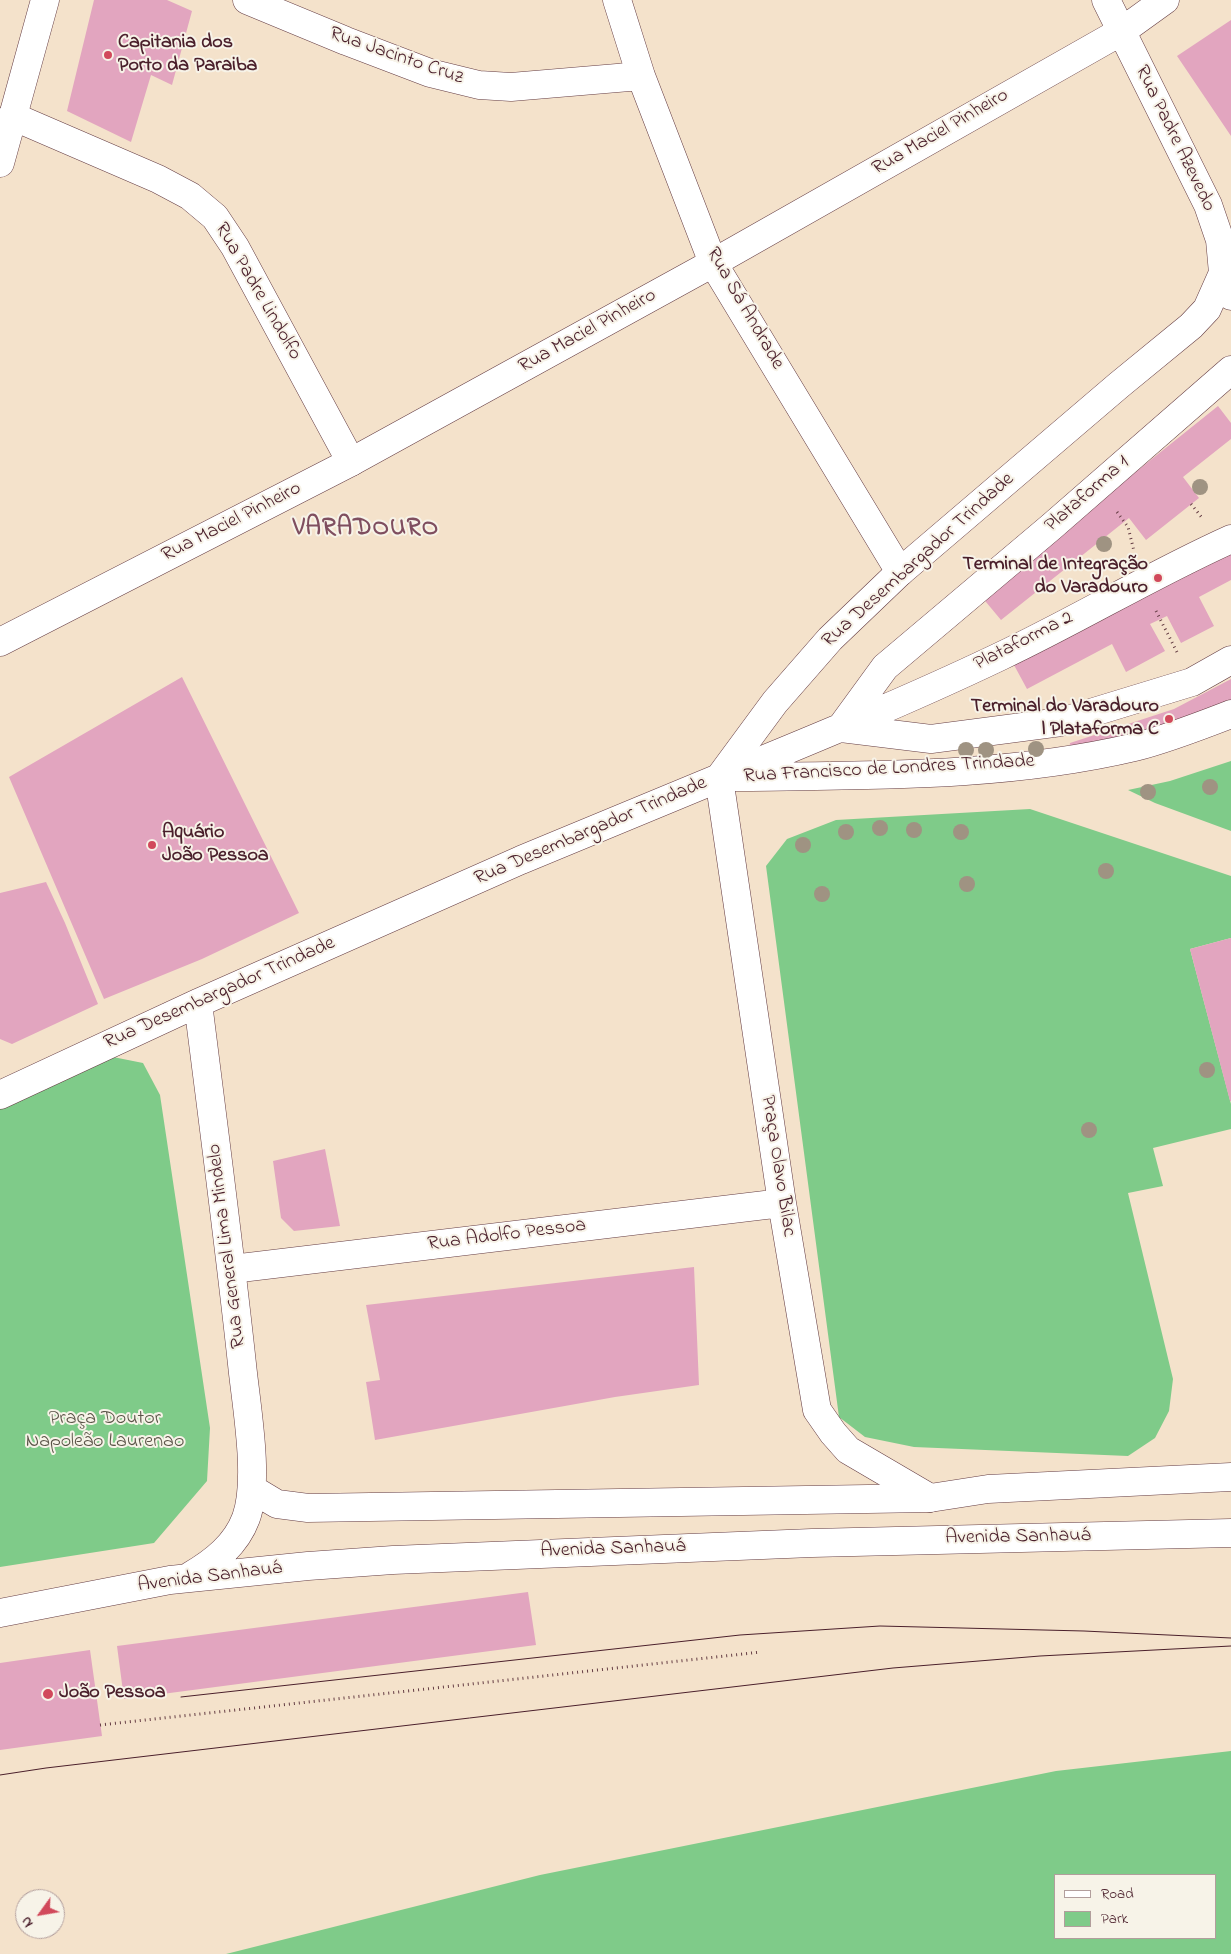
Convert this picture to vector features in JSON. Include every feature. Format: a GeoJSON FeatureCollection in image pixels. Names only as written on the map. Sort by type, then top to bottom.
{"type":"FeatureCollection","features":[{"type":"Feature","properties":{"kind":"main road"},"geometry":{"type":"LineString","coordinates":[[0,163],[45,0]]}},
{"type":"Feature","properties":{"kind":"main road","name":"Rua Jacinto Cruz"},"geometry":{"type":"LineString","coordinates":[[247,0],[430,73],[479,85],[510,88],[641,76]]}},
{"type":"Feature","properties":{"kind":"main road","name":"Rua Sá Andrade"},"geometry":{"type":"LineString","coordinates":[[617,0],[641,76],[714,263],[900,572]]}},
{"type":"Feature","properties":{"kind":"main road","name":"Rua Padre Azevedo"},"geometry":{"type":"LineString","coordinates":[[1106,0],[1208,204],[1220,240],[1228,279]]}},
{"type":"Feature","properties":{"kind":"main road","name":"Rua Maciel Pinheiro"},"geometry":{"type":"LineString","coordinates":[[0,642],[351,462],[714,263],[1122,31],[1165,0]]}},
{"type":"Feature","properties":{"kind":"main road","name":"Rua Padre Lindolfo"},"geometry":{"type":"LineString","coordinates":[[12,116],[158,179],[190,196],[215,217],[235,247],[351,462]]}},
{"type":"Feature","properties":{"kind":"main road","name":"Rua Desembargador Trindade"},"geometry":{"type":"LineString","coordinates":[[0,1095],[198,1003],[521,860],[719,778],[775,702],[830,639],[900,572],[1111,391],[1191,326],[1207,309],[1228,279]]}},
{"type":"Feature","properties":{"kind":"main road","name":"Plataforma 1"},"geometry":{"type":"LineString","coordinates":[[841,728],[886,666],[1051,527],[1231,370]]}},
{"type":"Feature","properties":{"kind":"main road","name":"Plataforma 2"},"geometry":{"type":"LineString","coordinates":[[841,728],[1002,655],[1162,572],[1231,539]]}},
{"type":"Feature","properties":{"kind":"main road"},"geometry":{"type":"LineString","coordinates":[[719,778],[841,728],[931,739],[1061,722],[1192,682],[1231,660]]}},
{"type":"Feature","properties":{"kind":"main road","name":"Rua Francisco de Londres Trindade"},"geometry":{"type":"LineString","coordinates":[[719,778],[897,774],[1028,766],[1136,747],[1231,714]]}},
{"type":"Feature","properties":{"kind":"main road","name":"Praça Olavo Bilac"},"geometry":{"type":"LineString","coordinates":[[719,778],[782,1203],[817,1410],[848,1450],[930,1498]]}},
{"type":"Feature","properties":{"kind":"main road","name":"Rua General Lima Mindelo"},"geometry":{"type":"LineString","coordinates":[[186,1578],[212,1564],[232,1543],[246,1518],[252,1489],[250,1436],[232,1269],[198,1003]]}},
{"type":"Feature","properties":{"kind":"main road","name":"Rua Adolfo Pessoa"},"geometry":{"type":"LineString","coordinates":[[232,1269],[782,1203]]}},
{"type":"Feature","properties":{"kind":"main road"},"geometry":{"type":"LineString","coordinates":[[252,1489],[277,1504],[308,1508],[930,1498],[988,1489],[1231,1478]]}},
{"type":"Feature","properties":{"kind":"main road","name":"Avenida Sanhauá"},"geometry":{"type":"LineString","coordinates":[[0,1613],[186,1578],[308,1566],[472,1556],[812,1543],[1231,1533]]}},
{"type":"Feature","properties":{"kind":"path"},"geometry":{"type":"LineString","coordinates":[[100,1726],[761,1652]]}},
{"type":"Feature","properties":{"kind":"green space"},"geometry":{"type":"Polygon","coordinates":[[[1231,761],[1231,831],[1155,803],[1128,790],[1170,781],[1231,761]]]}},
{"type":"Feature","properties":{"kind":"green space"},"geometry":{"type":"Polygon","coordinates":[[[1030,809],[1231,876],[1231,938],[1190,949],[1231,1104],[1231,1129],[1153,1148],[1163,1186],[1128,1193],[1173,1379],[1169,1411],[1155,1438],[1128,1456],[914,1447],[865,1437],[839,1417],[766,866],[787,839],[836,820],[1030,809]]]}},
{"type":"Feature","properties":{"kind":"green space","name":"Praça Doutor Napoleão Laurenao"},"geometry":{"type":"Polygon","coordinates":[[[113,1057],[143,1063],[160,1095],[210,1428],[207,1481],[154,1543],[0,1567],[0,1106],[113,1057]]]}},
{"type":"Feature","properties":{"kind":"green space"},"geometry":{"type":"Polygon","coordinates":[[[1231,1751],[1231,1954],[226,1954],[540,1875],[1056,1771],[1231,1751]]]}},
{"type":"Feature","properties":{"kind":"building"},"geometry":{"type":"Polygon","coordinates":[[[94,0],[167,0],[192,11],[172,85],[151,75],[131,142],[67,111],[94,0]]]}},
{"type":"Feature","properties":{"kind":"building"},"geometry":{"type":"Polygon","coordinates":[[[1231,20],[1231,136],[1177,56],[1231,20]]]}},
{"type":"Feature","properties":{"kind":"building"},"geometry":{"type":"Polygon","coordinates":[[[1218,406],[1231,423],[1231,439],[1183,477],[1199,498],[1146,540],[1129,518],[1001,620],[981,596],[1218,406]]]}},
{"type":"Feature","properties":{"kind":"building"},"geometry":{"type":"Polygon","coordinates":[[[1231,550],[1231,580],[1199,597],[1214,626],[1181,643],[1167,616],[1150,624],[1165,651],[1126,672],[1112,644],[1027,689],[1014,665],[1231,550]]]}},
{"type":"Feature","properties":{"kind":"building","name":"Aquário João Pessoa"},"geometry":{"type":"Polygon","coordinates":[[[182,677],[299,913],[202,959],[104,999],[9,777],[182,677]]]}},
{"type":"Feature","properties":{"kind":"building","name":"Terminal do Varadouro | Plataforma C"},"geometry":{"type":"Polygon","coordinates":[[[1231,679],[1231,702],[1174,730],[1069,751],[1070,743],[1174,709],[1231,679]]]}},
{"type":"Feature","properties":{"kind":"building"},"geometry":{"type":"Polygon","coordinates":[[[46,882],[98,1004],[12,1044],[0,1039],[0,893],[46,882]]]}},
{"type":"Feature","properties":{"kind":"building"},"geometry":{"type":"Polygon","coordinates":[[[1231,938],[1231,1101],[1230,1101],[1190,949],[1231,938]]]}},
{"type":"Feature","properties":{"kind":"building"},"geometry":{"type":"Polygon","coordinates":[[[325,1149],[340,1226],[294,1231],[281,1218],[273,1161],[325,1149]]]}},
{"type":"Feature","properties":{"kind":"building"},"geometry":{"type":"Polygon","coordinates":[[[694,1267],[699,1385],[615,1397],[375,1440],[366,1382],[380,1380],[366,1305],[694,1267]]]}},
{"type":"Feature","properties":{"kind":"building"},"geometry":{"type":"Polygon","coordinates":[[[528,1592],[536,1645],[124,1699],[117,1646],[528,1592]]]}},
{"type":"Feature","properties":{"kind":"building","name":"João Pessoa"},"geometry":{"type":"Polygon","coordinates":[[[90,1650],[102,1736],[0,1750],[0,1663],[90,1650]]]}},
{"type":"Feature","properties":{"kind":"tram line"},"geometry":{"type":"LineString","coordinates":[[181,1697],[740,1635],[880,1626],[1084,1631],[1231,1638]]}},
{"type":"Feature","properties":{"kind":"tram line"},"geometry":{"type":"LineString","coordinates":[[0,1775],[893,1668],[1040,1656],[1231,1646]]}},
{"type":"Feature","properties":{"kind":"place","name":"Capitania dos Porto da Paraiba"},"geometry":{"type":"Point","coordinates":[108,55]}},
{"type":"Feature","properties":{"kind":"place","name":"Terminal de Integração do Varadouro"},"geometry":{"type":"Point","coordinates":[1158,578]}},
{"type":"Feature","properties":{"kind":"place","name":"Terminal do Varadouro | Plataforma C"},"geometry":{"type":"Point","coordinates":[1169,719]}},
{"type":"Feature","properties":{"kind":"place","name":"Aquário João Pessoa"},"geometry":{"type":"Point","coordinates":[152,845]}},
{"type":"Feature","properties":{"kind":"place","name":"João Pessoa"},"geometry":{"type":"Point","coordinates":[48,1694]}},
{"type":"Feature","properties":{"kind":"district","name":"VARADOURO"},"geometry":{"type":"Point","coordinates":[366,530]}}]}
